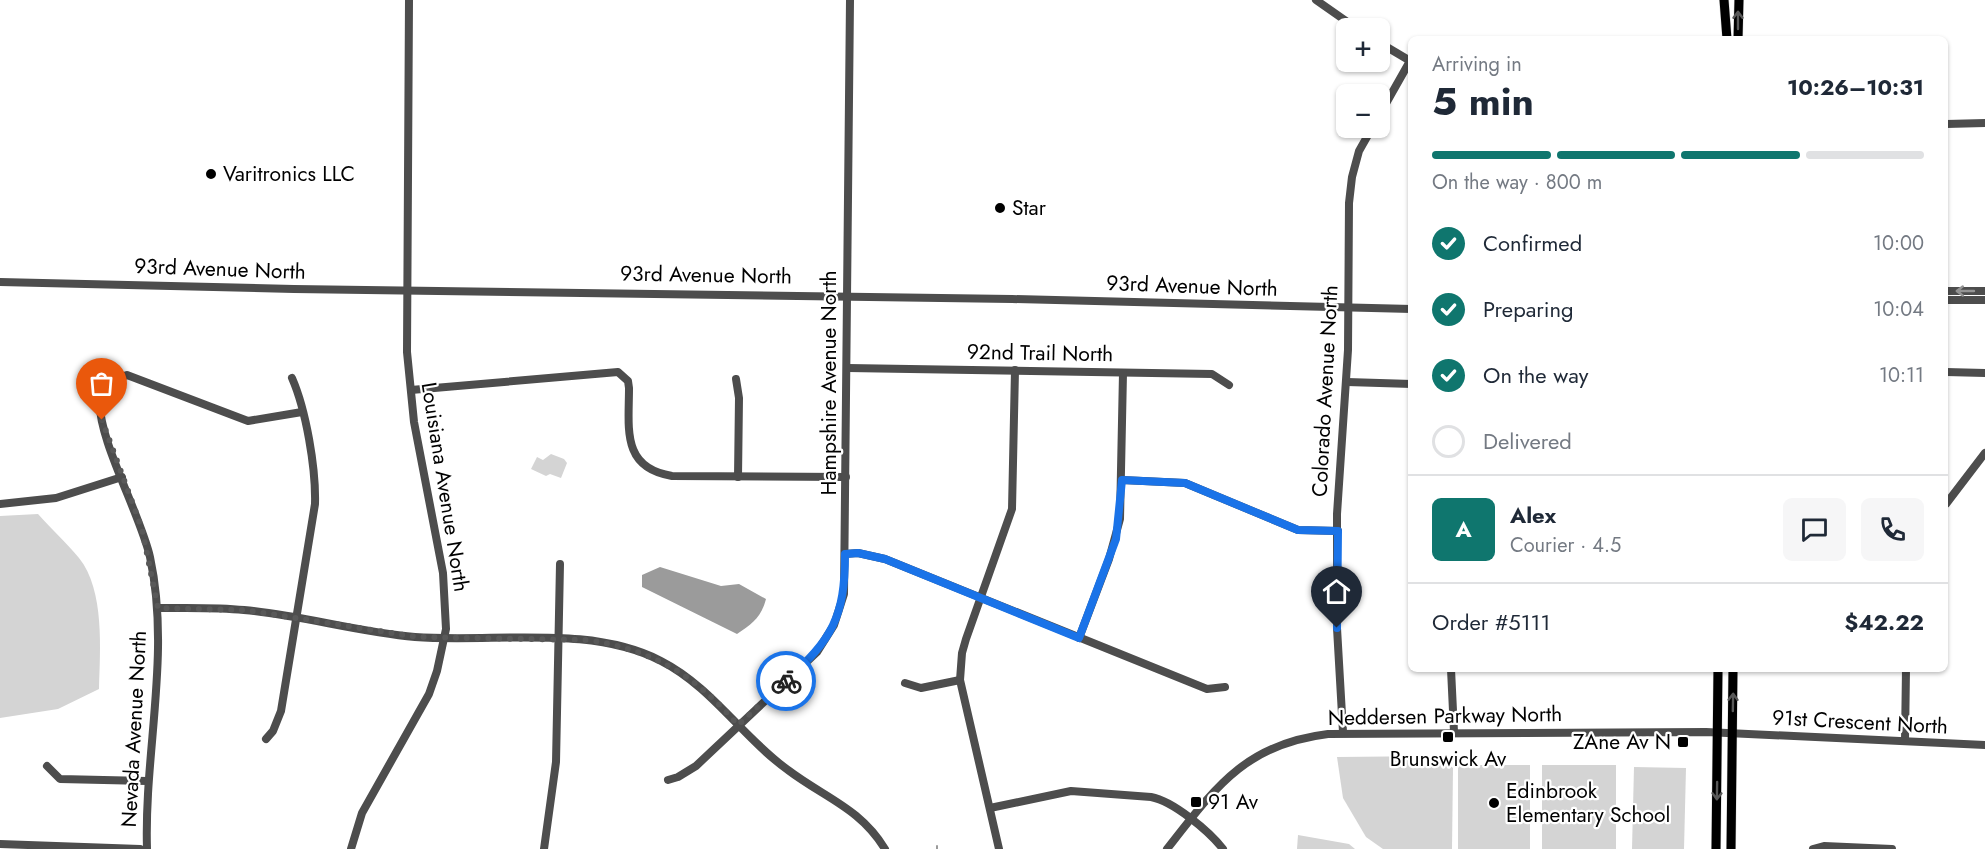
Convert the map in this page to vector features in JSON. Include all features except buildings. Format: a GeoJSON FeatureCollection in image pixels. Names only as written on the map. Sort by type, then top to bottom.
{"type":"FeatureCollection","features":[{"type":"Feature","properties":{"kind":"main road"},"geometry":{"type":"LineString","coordinates":[[1721,36],[1722,0]]}},
{"type":"Feature","properties":{"kind":"main road"},"geometry":{"type":"LineString","coordinates":[[1722,0],[1727,36]]}},
{"type":"Feature","properties":{"kind":"main road"},"geometry":{"type":"LineString","coordinates":[[1738,0],[1738,36]]}},
{"type":"Feature","properties":{"kind":"main road"},"geometry":{"type":"LineString","coordinates":[[1716,849],[1718,672]]}},
{"type":"Feature","properties":{"kind":"main road"},"geometry":{"type":"LineString","coordinates":[[1731,849],[1733,672]]}},
{"type":"Feature","properties":{"kind":"street","name":"Louisiana Avenue North"},"geometry":{"type":"LineString","coordinates":[[351,849],[362,813],[429,694],[445,638],[446,597],[443,573],[414,422],[407,352],[409,0]]}},
{"type":"Feature","properties":{"kind":"street","name":"Hampshire Avenue North"},"geometry":{"type":"LineString","coordinates":[[668,780],[696,766],[812,658],[834,625],[844,594],[850,0]]}},
{"type":"Feature","properties":{"kind":"street"},"geometry":{"type":"LineString","coordinates":[[1316,0],[1342,18]]}},
{"type":"Feature","properties":{"kind":"street"},"geometry":{"type":"LineString","coordinates":[[1390,49],[1408,59]]}},
{"type":"Feature","properties":{"kind":"street"},"geometry":{"type":"LineString","coordinates":[[1390,97],[1408,66]]}},
{"type":"Feature","properties":{"kind":"street"},"geometry":{"type":"LineString","coordinates":[[1948,124],[1985,123]]}},
{"type":"Feature","properties":{"kind":"street","name":"Colorado Avenue North"},"geometry":{"type":"LineString","coordinates":[[1343,732],[1337,628],[1338,531],[1347,382],[1352,177],[1359,151],[1366,138]]}},
{"type":"Feature","properties":{"kind":"street","name":"93rd Avenue North"},"geometry":{"type":"LineString","coordinates":[[0,282],[1012,299],[1408,309]]}},
{"type":"Feature","properties":{"kind":"street"},"geometry":{"type":"LineString","coordinates":[[1948,291],[1985,291]]}},
{"type":"Feature","properties":{"kind":"street"},"geometry":{"type":"LineString","coordinates":[[1948,300],[1985,300]]}},
{"type":"Feature","properties":{"kind":"street","name":"92nd Trail North"},"geometry":{"type":"LineString","coordinates":[[848,368],[1212,374],[1229,385]]}},
{"type":"Feature","properties":{"kind":"street"},"geometry":{"type":"LineString","coordinates":[[999,849],[960,680],[962,653],[1012,509],[1015,370]]}},
{"type":"Feature","properties":{"kind":"street"},"geometry":{"type":"LineString","coordinates":[[411,390],[618,372],[628,381],[630,443],[641,463],[650,470],[672,476],[846,477]]}},
{"type":"Feature","properties":{"kind":"street"},"geometry":{"type":"LineString","coordinates":[[1948,372],[1985,373]]}},
{"type":"Feature","properties":{"kind":"street"},"geometry":{"type":"LineString","coordinates":[[1079,638],[1116,539],[1122,480],[1123,373]]}},
{"type":"Feature","properties":{"kind":"street","name":"Nevada Avenue North"},"geometry":{"type":"LineString","coordinates":[[147,849],[147,781],[155,715],[158,608],[147,546],[106,433],[100,404],[104,387],[110,381],[128,375],[248,421],[302,412]]}},
{"type":"Feature","properties":{"kind":"street"},"geometry":{"type":"LineString","coordinates":[[266,739],[273,730],[281,711],[313,520],[315,489],[302,412],[292,378]]}},
{"type":"Feature","properties":{"kind":"street"},"geometry":{"type":"LineString","coordinates":[[736,379],[739,398],[738,477]]}},
{"type":"Feature","properties":{"kind":"street"},"geometry":{"type":"LineString","coordinates":[[1347,382],[1408,384]]}},
{"type":"Feature","properties":{"kind":"street"},"geometry":{"type":"LineString","coordinates":[[1948,501],[1985,453]]}},
{"type":"Feature","properties":{"kind":"street"},"geometry":{"type":"LineString","coordinates":[[0,504],[56,498],[122,477]]}},
{"type":"Feature","properties":{"kind":"street"},"geometry":{"type":"LineString","coordinates":[[1122,480],[1185,483],[1298,530],[1338,531]]}},
{"type":"Feature","properties":{"kind":"street"},"geometry":{"type":"LineString","coordinates":[[845,554],[865,554],[885,559],[1207,689],[1225,687]]}},
{"type":"Feature","properties":{"kind":"street"},"geometry":{"type":"LineString","coordinates":[[544,849],[556,762],[560,564]]}},
{"type":"Feature","properties":{"kind":"street"},"geometry":{"type":"LineString","coordinates":[[158,608],[245,610],[393,634],[445,638],[559,639],[611,643],[661,661],[704,690],[762,749],[788,771],[856,813],[868,824],[885,849]]}},
{"type":"Feature","properties":{"kind":"street"},"geometry":{"type":"LineString","coordinates":[[1451,672],[1454,732]]}},
{"type":"Feature","properties":{"kind":"street"},"geometry":{"type":"LineString","coordinates":[[1905,740],[1906,672]]}},
{"type":"Feature","properties":{"kind":"street"},"geometry":{"type":"LineString","coordinates":[[905,683],[921,688],[960,680]]}},
{"type":"Feature","properties":{"kind":"street","name":"Neddersen Parkway North"},"geometry":{"type":"LineString","coordinates":[[1167,849],[1226,777],[1256,757],[1304,738],[1343,732],[1732,734]]}},
{"type":"Feature","properties":{"kind":"street","name":"91st Crescent North"},"geometry":{"type":"LineString","coordinates":[[1732,734],[1985,745]]}},
{"type":"Feature","properties":{"kind":"street"},"geometry":{"type":"LineString","coordinates":[[47,766],[60,778],[147,781]]}},
{"type":"Feature","properties":{"kind":"street"},"geometry":{"type":"LineString","coordinates":[[990,808],[1056,794],[1086,791],[1162,799],[1190,819],[1223,849]]}},
{"type":"Feature","properties":{"kind":"street"},"geometry":{"type":"LineString","coordinates":[[0,844],[140,849]]}},
{"type":"Feature","properties":{"kind":"street"},"geometry":{"type":"LineString","coordinates":[[1813,849],[1824,846],[1893,849]]}},
{"type":"Feature","properties":{"kind":"shaded area"},"geometry":{"type":"Polygon","coordinates":[[[551,454],[564,459],[567,463],[561,478],[550,474],[546,476],[531,469],[537,457],[543,460],[551,454]]]}},
{"type":"Feature","properties":{"kind":"shaded area"},"geometry":{"type":"Polygon","coordinates":[[[38,514],[79,558],[93,587],[99,621],[99,689],[58,709],[0,718],[0,516],[38,514]]]}},
{"type":"Feature","properties":{"kind":"shaded area"},"geometry":{"type":"Polygon","coordinates":[[[660,567],[721,586],[739,584],[766,599],[764,606],[755,620],[737,634],[642,587],[642,575],[660,567]]]}},
{"type":"Feature","properties":{"kind":"shaded area"},"geometry":{"type":"Polygon","coordinates":[[[1438,756],[1453,768],[1452,849],[1383,849],[1366,837],[1343,798],[1337,757],[1438,756]]]}},
{"type":"Feature","properties":{"kind":"shaded area"},"geometry":{"type":"Polygon","coordinates":[[[1458,765],[1530,765],[1530,849],[1458,849],[1458,765]]]}},
{"type":"Feature","properties":{"kind":"shaded area"},"geometry":{"type":"Polygon","coordinates":[[[1542,765],[1616,765],[1616,849],[1542,849],[1542,765]]]}},
{"type":"Feature","properties":{"kind":"shaded area"},"geometry":{"type":"Polygon","coordinates":[[[1634,767],[1686,768],[1684,849],[1632,849],[1634,767]]]}},
{"type":"Feature","properties":{"kind":"shaded area"},"geometry":{"type":"Polygon","coordinates":[[[1298,835],[1349,844],[1355,849],[1297,849],[1298,835]]]}},
{"type":"Feature","properties":{"kind":"way so far"},"geometry":{"type":"LineString","coordinates":[[102,420],[142,529],[155,582],[158,608],[245,610],[417,637],[586,640],[611,643],[636,650],[684,674],[722,706],[738,725],[786,681]]}},
{"type":"Feature","properties":{"kind":"place","name":"Varitronics LLC"},"geometry":{"type":"Point","coordinates":[211,174]}},
{"type":"Feature","properties":{"kind":"place","name":"Star"},"geometry":{"type":"Point","coordinates":[1000,208]}},
{"type":"Feature","properties":{"kind":"place","name":"Brunswick Av"},"geometry":{"type":"Point","coordinates":[1448,737]}},
{"type":"Feature","properties":{"kind":"place","name":"ZAne Av N"},"geometry":{"type":"Point","coordinates":[1683,742]}},
{"type":"Feature","properties":{"kind":"place","name":"91 Av"},"geometry":{"type":"Point","coordinates":[1196,802]}},
{"type":"Feature","properties":{"kind":"place","name":"Edinbrook Elementary School"},"geometry":{"type":"Point","coordinates":[1494,803]}},
{"type":"Feature","properties":{"kind":"route"},"geometry":{"type":"LineString","coordinates":[[786,681],[817,652],[834,625],[844,594],[845,554],[858,553],[885,559],[1079,638],[1116,539],[1120,519],[1122,480],[1185,483],[1298,530],[1338,531],[1337,628]]}}]}
